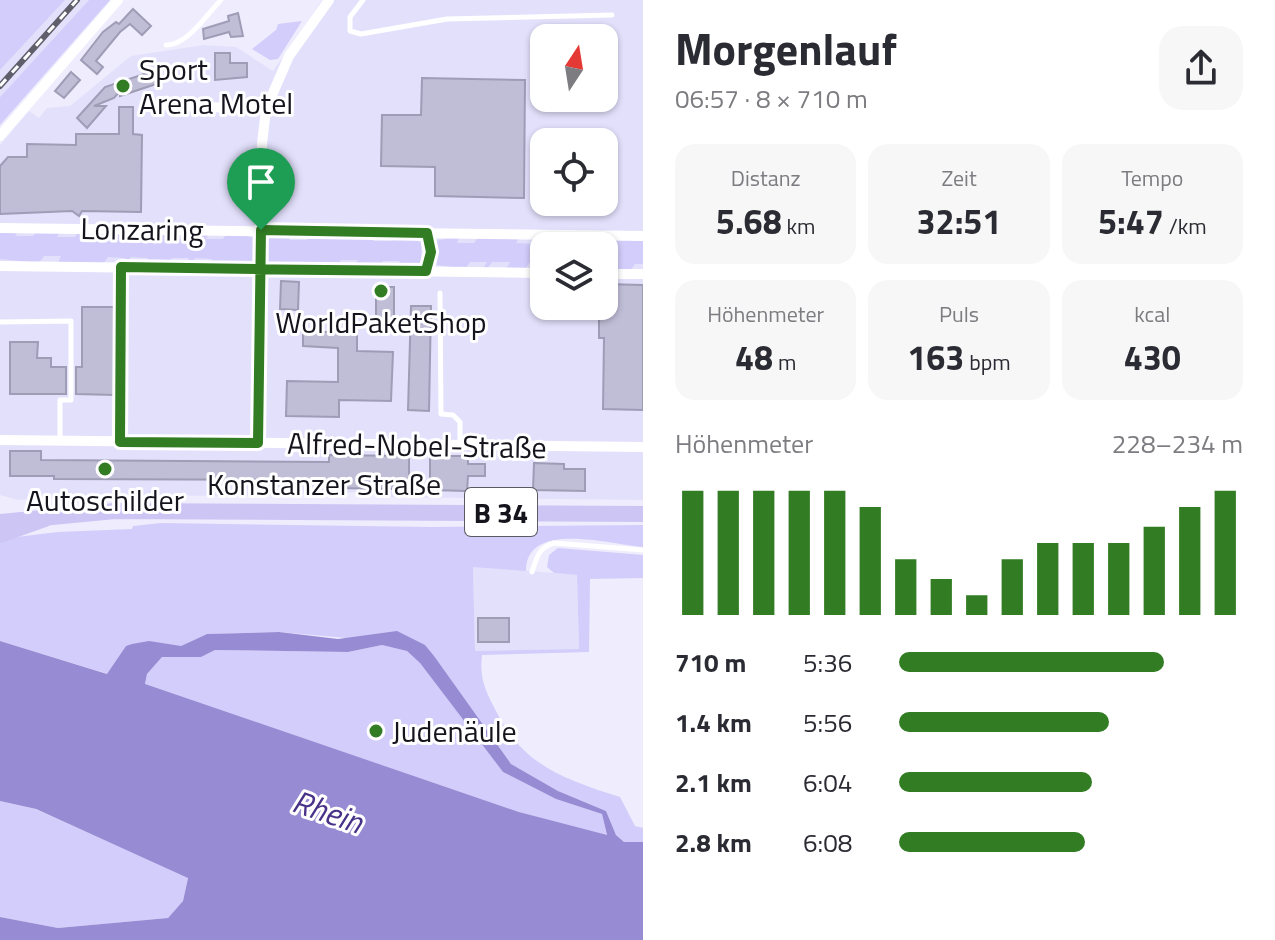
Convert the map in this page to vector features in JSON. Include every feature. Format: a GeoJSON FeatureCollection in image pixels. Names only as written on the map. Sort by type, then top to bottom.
{"type":"FeatureCollection","features":[{"type":"Feature","properties":{"kind":"main road","name":"Konstanzer Straße"},"geometry":{"type":"LineString","coordinates":[[0,522],[54,514],[300,511],[643,514]]}},
{"type":"Feature","properties":{"kind":"main road","name":"Konstanzer Straße"},"geometry":{"type":"LineString","coordinates":[[0,535],[27,528],[54,514]]}},
{"type":"Feature","properties":{"kind":"street"},"geometry":{"type":"LineString","coordinates":[[0,136],[118,0]]}},
{"type":"Feature","properties":{"kind":"street"},"geometry":{"type":"LineString","coordinates":[[258,443],[262,144],[266,109],[289,56],[329,0]]}},
{"type":"Feature","properties":{"kind":"street"},"geometry":{"type":"LineString","coordinates":[[155,105],[220,100],[266,109]]}},
{"type":"Feature","properties":{"kind":"street","name":"Lonzaring"},"geometry":{"type":"LineString","coordinates":[[0,228],[427,233],[530,238]]}},
{"type":"Feature","properties":{"kind":"street"},"geometry":{"type":"LineString","coordinates":[[426,271],[431,252],[427,233]]}},
{"type":"Feature","properties":{"kind":"street","name":"Lonzaring"},"geometry":{"type":"LineString","coordinates":[[618,239],[643,236]]}},
{"type":"Feature","properties":{"kind":"street","name":"Lonzaring"},"geometry":{"type":"LineString","coordinates":[[0,266],[530,273]]}},
{"type":"Feature","properties":{"kind":"street"},"geometry":{"type":"LineString","coordinates":[[618,274],[643,274]]}},
{"type":"Feature","properties":{"kind":"street","name":"Alfred-Nobel-Straße"},"geometry":{"type":"LineString","coordinates":[[0,440],[643,447]]}},
{"type":"Feature","properties":{"kind":"lane"},"geometry":{"type":"LineString","coordinates":[[166,45],[176,45],[221,0]]}},
{"type":"Feature","properties":{"kind":"lane"},"geometry":{"type":"LineString","coordinates":[[363,0],[350,17],[350,31],[361,34],[447,19],[612,15]]}},
{"type":"Feature","properties":{"kind":"lane"},"geometry":{"type":"LineString","coordinates":[[120,442],[121,267]]}},
{"type":"Feature","properties":{"kind":"lane"},"geometry":{"type":"LineString","coordinates":[[440,293],[441,414],[453,415],[460,422],[460,446]]}},
{"type":"Feature","properties":{"kind":"lane"},"geometry":{"type":"LineString","coordinates":[[0,322],[71,321],[71,400],[60,400],[60,441]]}},
{"type":"Feature","properties":{"kind":"lane"},"geometry":{"type":"LineString","coordinates":[[532,572],[543,547],[554,543],[643,550]]}},
{"type":"Feature","properties":{"kind":"shaded area"},"geometry":{"type":"Polygon","coordinates":[[[0,0],[65,0],[0,70],[0,0]]]}},
{"type":"Feature","properties":{"kind":"shaded area"},"geometry":{"type":"Polygon","coordinates":[[[65,0],[89,0],[0,97],[0,70],[65,0]]]}},
{"type":"Feature","properties":{"kind":"shaded area"},"geometry":{"type":"Polygon","coordinates":[[[89,0],[110,0],[0,125],[0,97],[89,0]]]}},
{"type":"Feature","properties":{"kind":"shaded area"},"geometry":{"type":"Polygon","coordinates":[[[322,0],[643,0],[643,500],[389,497],[361,492],[239,496],[102,495],[18,500],[0,495],[0,145],[29,111],[39,118],[47,108],[70,106],[131,56],[204,45],[236,47],[273,71],[322,0]]]}},
{"type":"Feature","properties":{"kind":"shaded area"},"geometry":{"type":"Polygon","coordinates":[[[302,21],[278,59],[270,60],[252,49],[276,30],[278,24],[302,21]]]}},
{"type":"Feature","properties":{"kind":"shaded area"},"geometry":{"type":"Polygon","coordinates":[[[19,230],[15,236],[33,236],[37,230],[61,230],[57,237],[75,237],[79,231],[146,232],[142,238],[160,239],[164,232],[168,232],[165,239],[182,239],[186,232],[210,232],[206,239],[223,239],[228,232],[252,237],[252,260],[247,264],[209,265],[212,259],[195,258],[190,265],[186,265],[189,258],[172,258],[167,265],[145,264],[148,258],[131,257],[126,264],[122,264],[125,258],[108,257],[103,264],[58,263],[61,256],[44,256],[39,263],[0,259],[0,232],[19,230]]]}},
{"type":"Feature","properties":{"kind":"shaded area"},"geometry":{"type":"Polygon","coordinates":[[[293,233],[289,240],[307,240],[312,233],[378,234],[373,241],[391,241],[396,234],[421,242],[421,260],[419,264],[396,268],[400,261],[383,261],[377,268],[354,267],[358,260],[341,260],[336,267],[274,265],[268,261],[268,238],[293,233]]]}},
{"type":"Feature","properties":{"kind":"shaded area"},"geometry":{"type":"Polygon","coordinates":[[[460,236],[457,243],[474,243],[479,236],[520,236],[516,243],[530,244],[530,262],[525,269],[506,269],[510,262],[492,262],[487,269],[483,269],[487,262],[470,262],[465,269],[437,265],[435,241],[460,236]]]}},
{"type":"Feature","properties":{"kind":"shaded area"},"geometry":{"type":"Polygon","coordinates":[[[618,238],[643,238],[643,264],[635,264],[630,271],[618,269],[618,238]]]}},
{"type":"Feature","properties":{"kind":"shaded area"},"geometry":{"type":"Polygon","coordinates":[[[161,523],[430,527],[643,525],[643,547],[591,540],[554,540],[539,545],[530,555],[526,571],[473,567],[475,651],[579,649],[577,575],[554,573],[547,567],[549,555],[558,548],[643,555],[643,578],[590,579],[589,652],[482,655],[481,664],[484,685],[497,713],[520,746],[564,777],[620,797],[635,826],[643,828],[643,842],[624,842],[616,835],[606,811],[558,791],[511,764],[425,645],[279,632],[207,634],[181,646],[126,646],[108,674],[0,641],[0,539],[58,532],[132,529],[133,526],[161,523]]]}},
{"type":"Feature","properties":{"kind":"shaded area"},"geometry":{"type":"Polygon","coordinates":[[[473,566],[577,575],[579,649],[475,651],[473,566]]]}},
{"type":"Feature","properties":{"kind":"shaded area","name":"Judenäule"},"geometry":{"type":"Polygon","coordinates":[[[382,645],[407,651],[420,663],[503,772],[556,799],[602,814],[607,836],[519,812],[145,685],[147,674],[162,657],[201,657],[215,650],[348,652],[382,645]]]}},
{"type":"Feature","properties":{"kind":"shaded area"},"geometry":{"type":"Polygon","coordinates":[[[0,801],[35,809],[188,877],[183,901],[168,918],[58,928],[0,917],[0,801]]]}},
{"type":"Feature","properties":{"kind":"water","name":"Rhein"},"geometry":{"type":"Polygon","coordinates":[[[397,631],[425,645],[511,764],[558,791],[606,811],[616,835],[624,842],[643,842],[643,940],[0,940],[0,917],[58,928],[168,918],[183,901],[188,878],[36,809],[0,801],[0,641],[107,674],[126,646],[149,641],[181,646],[207,634],[279,632],[338,639],[397,631]],[[382,645],[348,652],[215,650],[201,657],[162,657],[147,674],[145,684],[519,812],[607,835],[602,814],[556,799],[503,772],[420,663],[407,651],[382,645]]]}},
{"type":"Feature","properties":{"kind":"building"},"geometry":{"type":"Polygon","coordinates":[[[133,9],[151,26],[142,35],[130,24],[120,32],[96,61],[103,67],[97,74],[81,60],[103,32],[116,22],[119,24],[133,9]]]}},
{"type":"Feature","properties":{"kind":"building"},"geometry":{"type":"Polygon","coordinates":[[[238,13],[243,36],[231,37],[229,32],[204,39],[203,29],[229,21],[228,16],[238,13]]]}},
{"type":"Feature","properties":{"kind":"building"},"geometry":{"type":"Polygon","coordinates":[[[215,53],[230,53],[230,63],[247,63],[247,77],[215,80],[215,53]]]}},
{"type":"Feature","properties":{"kind":"building"},"geometry":{"type":"Polygon","coordinates":[[[159,69],[162,82],[120,96],[120,91],[114,98],[94,106],[106,106],[87,128],[77,118],[105,87],[159,69]]]}},
{"type":"Feature","properties":{"kind":"building"},"geometry":{"type":"Polygon","coordinates":[[[71,72],[80,80],[64,98],[55,91],[71,72]]]}},
{"type":"Feature","properties":{"kind":"building"},"geometry":{"type":"Polygon","coordinates":[[[422,78],[525,80],[524,198],[435,196],[435,167],[381,166],[382,115],[421,115],[422,78]]]}},
{"type":"Feature","properties":{"kind":"building"},"geometry":{"type":"Polygon","coordinates":[[[119,107],[133,107],[133,134],[142,135],[141,212],[82,211],[79,216],[72,211],[0,214],[0,166],[8,157],[27,157],[27,144],[76,145],[76,134],[119,134],[119,107]]]}},
{"type":"Feature","properties":{"kind":"building"},"geometry":{"type":"Polygon","coordinates":[[[281,281],[299,282],[298,310],[280,309],[281,281]]]}},
{"type":"Feature","properties":{"kind":"building"},"geometry":{"type":"Polygon","coordinates":[[[618,284],[643,285],[643,410],[603,409],[604,338],[599,338],[599,320],[618,320],[618,284]]]}},
{"type":"Feature","properties":{"kind":"building"},"geometry":{"type":"Polygon","coordinates":[[[376,287],[394,287],[394,323],[376,323],[376,287]]]}},
{"type":"Feature","properties":{"kind":"building"},"geometry":{"type":"Polygon","coordinates":[[[411,306],[431,306],[429,411],[408,410],[411,306]]]}},
{"type":"Feature","properties":{"kind":"building"},"geometry":{"type":"Polygon","coordinates":[[[82,307],[115,307],[115,395],[76,394],[76,367],[82,367],[82,307]]]}},
{"type":"Feature","properties":{"kind":"building"},"geometry":{"type":"Polygon","coordinates":[[[357,332],[357,351],[393,352],[391,401],[339,400],[339,417],[286,416],[287,381],[338,382],[338,348],[303,346],[303,334],[357,332]]]}},
{"type":"Feature","properties":{"kind":"building"},"geometry":{"type":"Polygon","coordinates":[[[10,342],[38,342],[37,358],[51,358],[51,367],[66,367],[66,394],[10,394],[10,342]]]}},
{"type":"Feature","properties":{"kind":"building"},"geometry":{"type":"Polygon","coordinates":[[[10,451],[41,451],[41,460],[329,462],[329,455],[409,456],[409,489],[329,488],[329,480],[54,479],[54,476],[10,476],[10,451]]]}},
{"type":"Feature","properties":{"kind":"building"},"geometry":{"type":"Polygon","coordinates":[[[430,456],[468,456],[468,464],[485,464],[485,476],[468,476],[467,491],[430,490],[430,456]]]}},
{"type":"Feature","properties":{"kind":"building"},"geometry":{"type":"Polygon","coordinates":[[[534,463],[564,464],[564,469],[585,469],[585,491],[533,490],[534,463]]]}},
{"type":"Feature","properties":{"kind":"building"},"geometry":{"type":"Polygon","coordinates":[[[478,618],[509,618],[509,642],[478,642],[478,618]]]}},
{"type":"Feature","properties":{"kind":"railway"},"geometry":{"type":"LineString","coordinates":[[0,86],[77,0]]}},
{"type":"Feature","properties":{"kind":"place","name":"Sport Arena Motel"},"geometry":{"type":"Point","coordinates":[123,86]}},
{"type":"Feature","properties":{"kind":"place","name":"WorldPaketShop"},"geometry":{"type":"Point","coordinates":[381,291]}},
{"type":"Feature","properties":{"kind":"place","name":"Autoschilder"},"geometry":{"type":"Point","coordinates":[105,469]}},
{"type":"Feature","properties":{"kind":"place","name":"Judenäule"},"geometry":{"type":"Point","coordinates":[376,731]}},
{"type":"Feature","properties":{"kind":"route"},"geometry":{"type":"LineString","coordinates":[[261,230],[260,269],[258,443],[120,442],[121,267],[152,268],[260,269],[293,270],[426,271],[430,262],[427,233],[261,230]]}}]}
